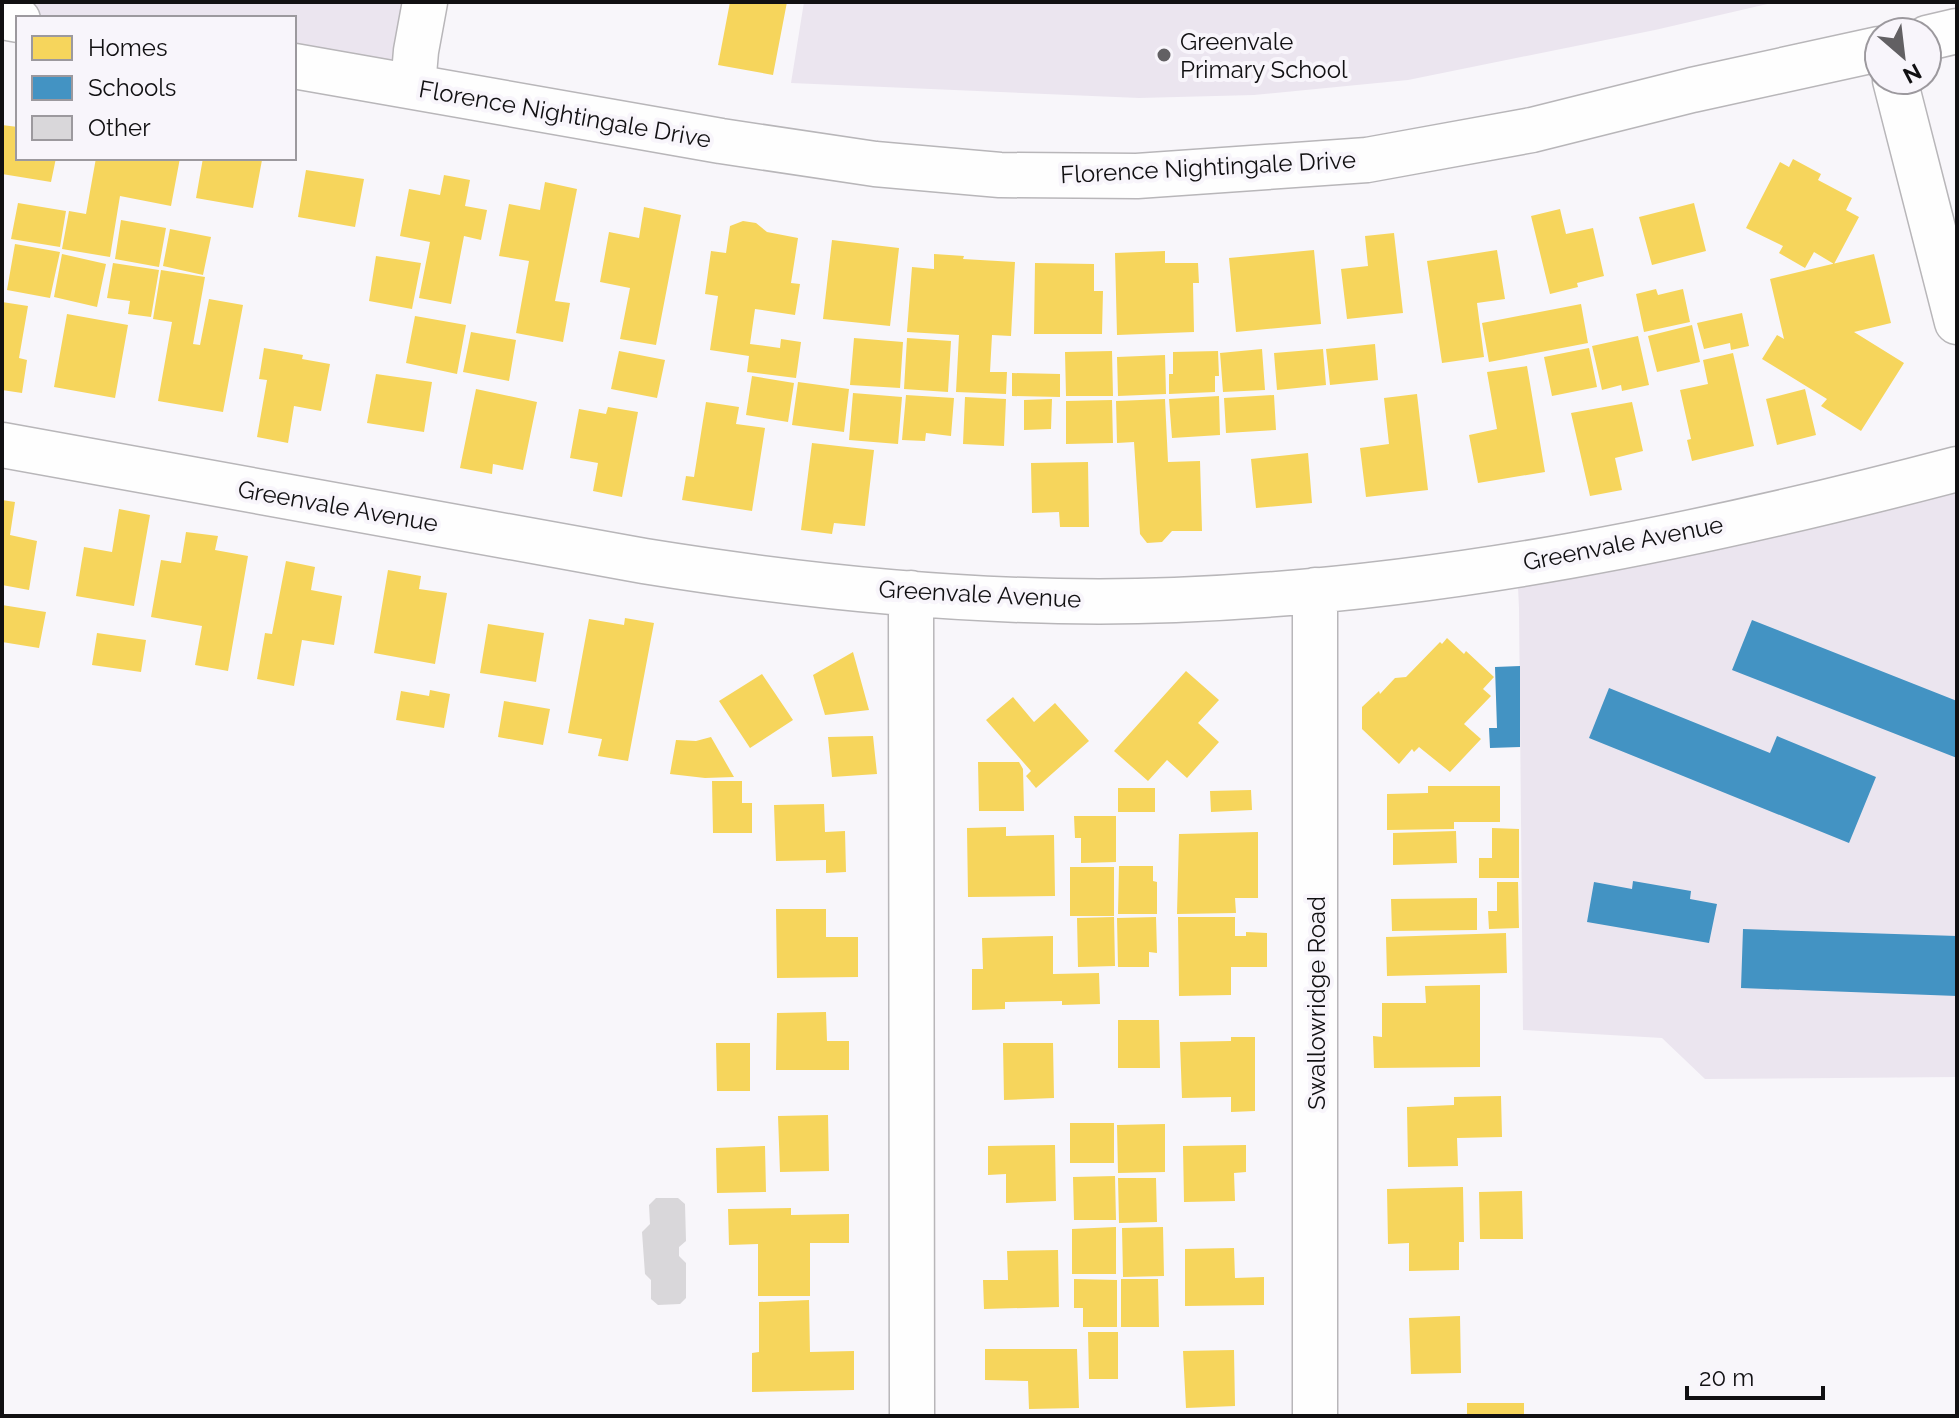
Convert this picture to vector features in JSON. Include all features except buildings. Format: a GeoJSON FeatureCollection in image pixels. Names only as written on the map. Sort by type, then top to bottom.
{"type":"FeatureCollection","features":[{"type":"Feature","properties":{"kind":"street"},"geometry":{"type":"LineString","coordinates":[[413,86],[425,2]]}},
{"type":"Feature","properties":{"kind":"street","name":"Florence Nightingale Drive"},"geometry":{"type":"LineString","coordinates":[[296,66],[721,141],[875,164],[1000,175],[1137,176],[1367,160],[1532,130],[1692,90],[1863,53]]}},
{"type":"Feature","properties":{"kind":"street"},"geometry":{"type":"LineString","coordinates":[[1899,96],[1957,322]]}},
{"type":"Feature","properties":{"kind":"street","name":"Greenvale Avenue"},"geometry":{"type":"LineString","coordinates":[[2,445],[733,575],[911,593],[1028,599],[1175,600],[1416,579],[1592,552],[1957,469]]}},
{"type":"Feature","properties":{"kind":"street","name":"Swallowridge Road"},"geometry":{"type":"LineString","coordinates":[[1315,590],[1315,1416]]}},
{"type":"Feature","properties":{"kind":"street"},"geometry":{"type":"LineString","coordinates":[[911,593],[912,1416]]}},
{"type":"Feature","properties":{"kind":"shaded area"},"geometry":{"type":"Polygon","coordinates":[[[2,2],[424,2],[408,88],[296,68],[296,16],[16,16],[2,2]]]}},
{"type":"Feature","properties":{"kind":"shaded area","name":"Greenvale Primary School"},"geometry":{"type":"Polygon","coordinates":[[[804,2],[1776,2],[1408,80],[1254,95],[1139,98],[791,83],[804,2]]]}},
{"type":"Feature","properties":{"kind":"shaded area"},"geometry":{"type":"Polygon","coordinates":[[[1957,470],[1957,1077],[1705,1079],[1662,1038],[1523,1030],[1517,567],[1957,470]]]}},
{"type":"Feature","properties":{"kind":"place","name":"Greenvale Primary School"},"geometry":{"type":"Point","coordinates":[1164,55]}}]}
